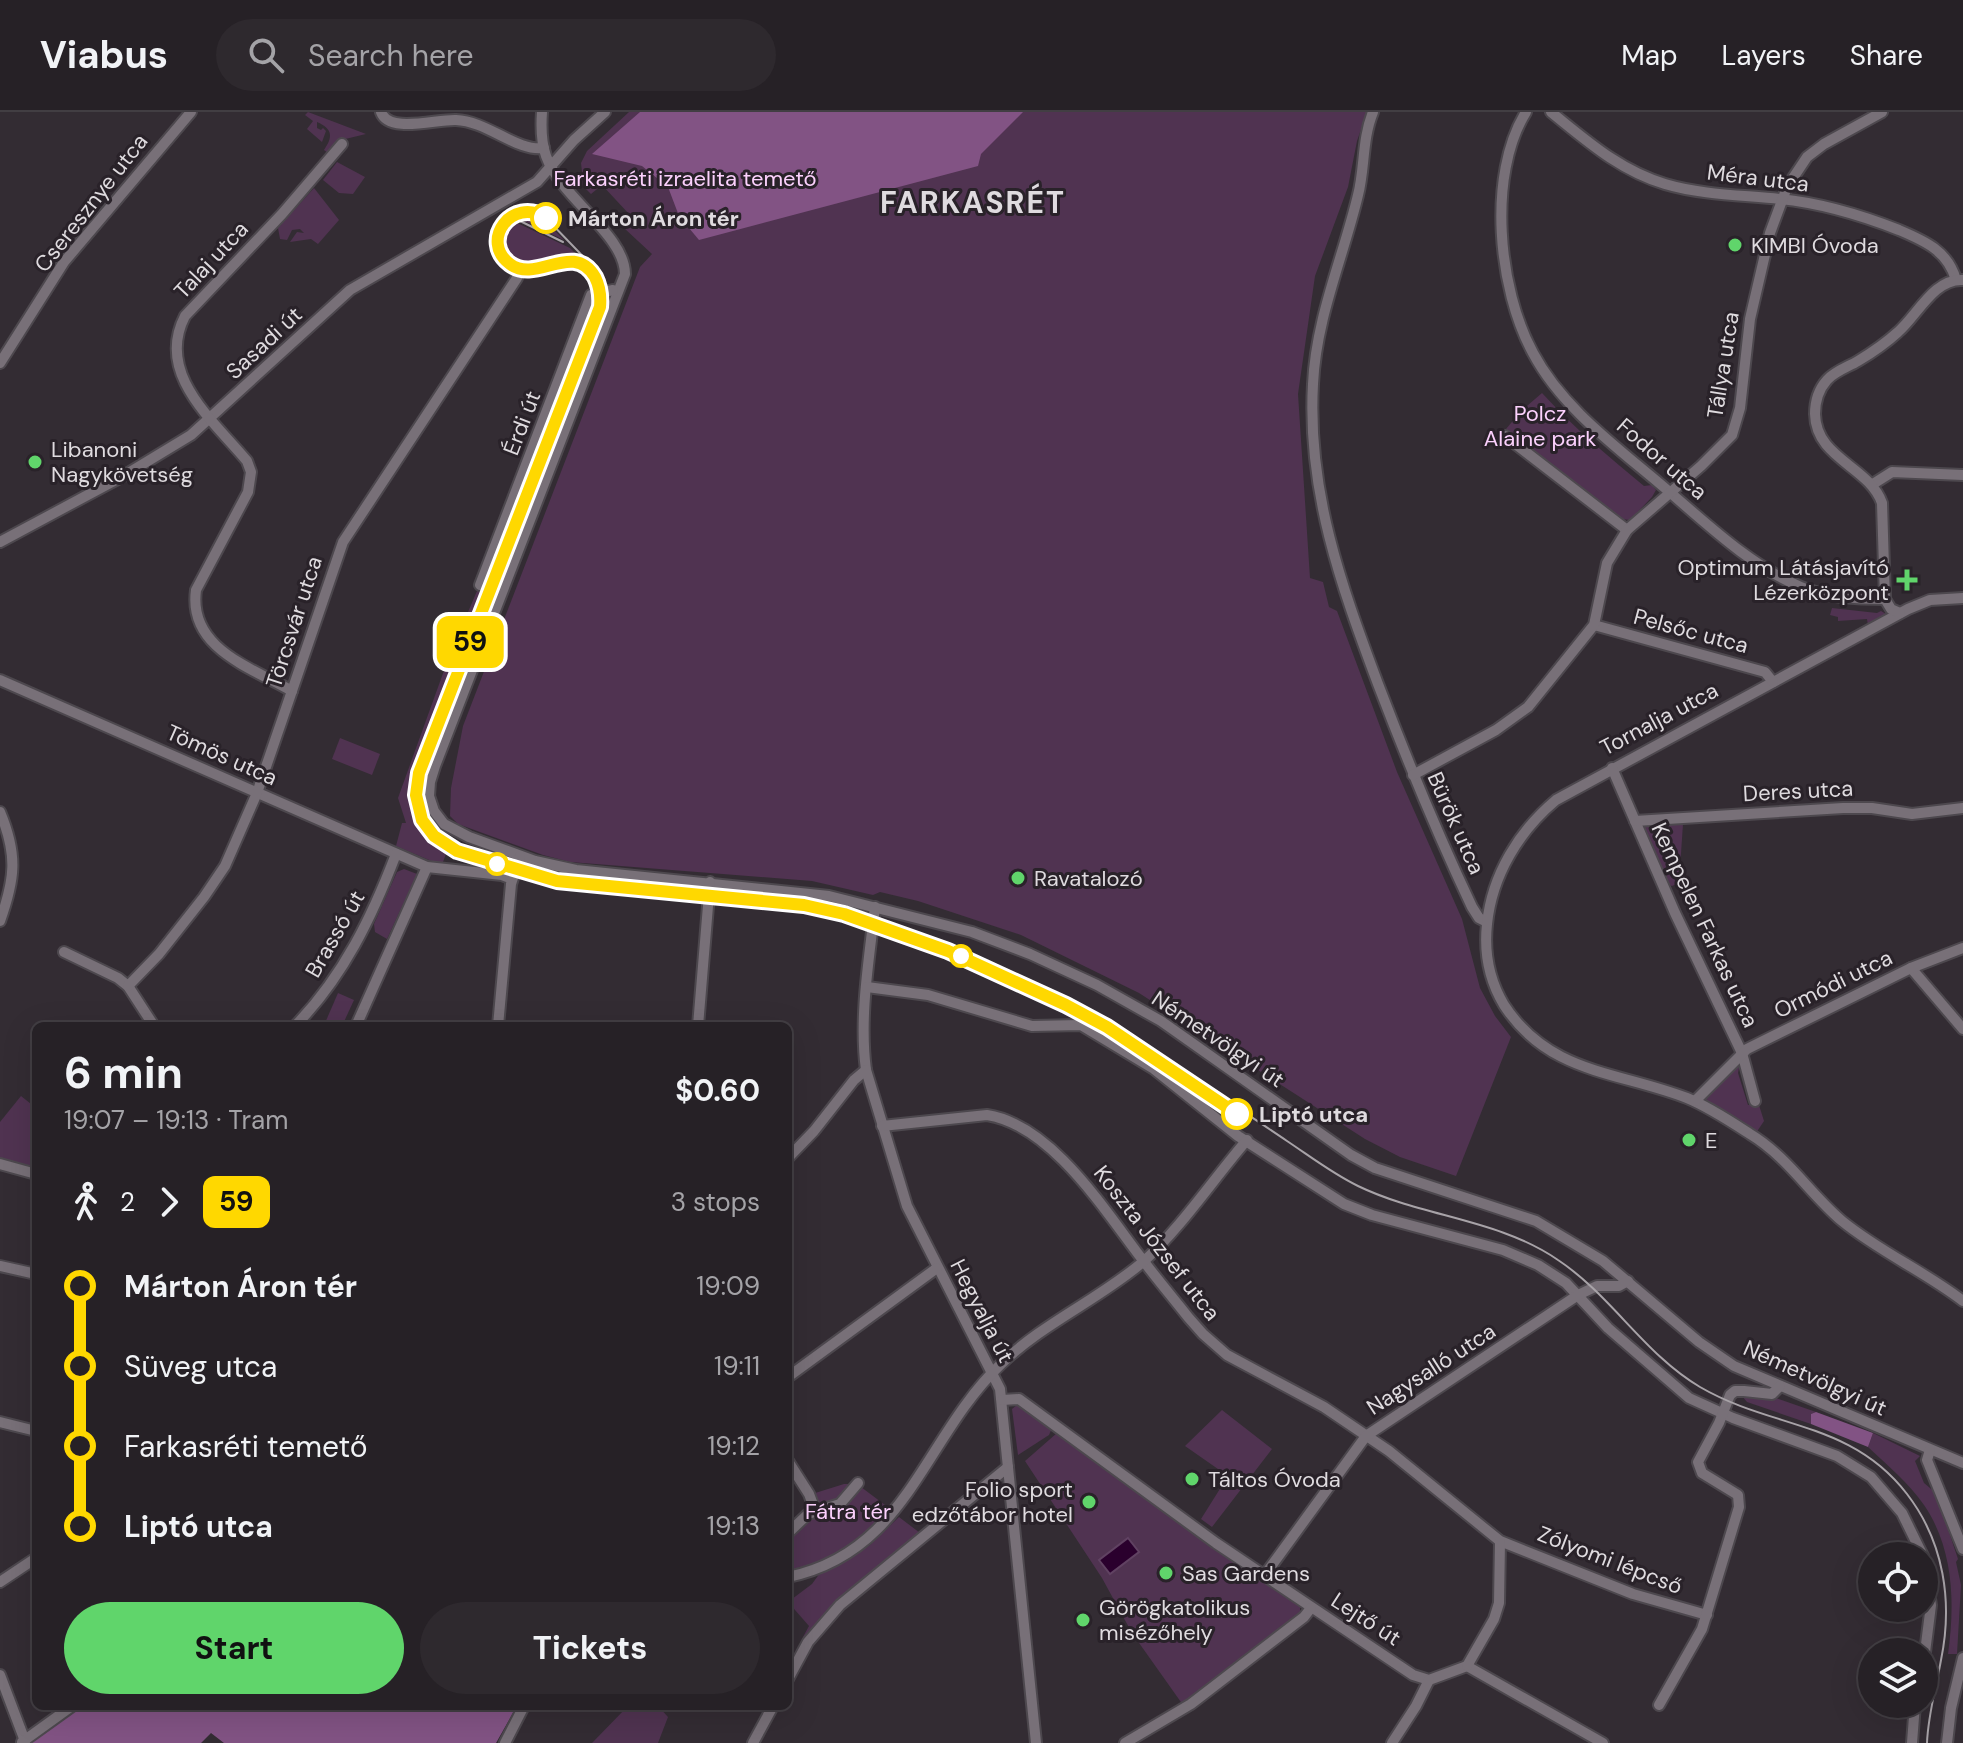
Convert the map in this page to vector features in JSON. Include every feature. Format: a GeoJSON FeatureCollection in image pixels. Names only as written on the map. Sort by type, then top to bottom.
{"type":"FeatureCollection","features":[{"type":"Feature","properties":{"kind":"street","name":"Cseresznye utca"},"geometry":{"type":"LineString","coordinates":[[0,363],[64,262],[191,112]]}},
{"type":"Feature","properties":{"kind":"street"},"geometry":{"type":"LineString","coordinates":[[381,112],[387,122],[403,124],[455,119],[469,121],[532,149],[544,148]]}},
{"type":"Feature","properties":{"kind":"street"},"geometry":{"type":"LineString","coordinates":[[542,112],[544,148],[551,167],[571,196],[621,253],[625,274],[617,290]]}},
{"type":"Feature","properties":{"kind":"street","name":"Sasadi út"},"geometry":{"type":"LineString","coordinates":[[0,542],[169,450],[212,418],[350,290],[537,182],[574,140],[605,112]]}},
{"type":"Feature","properties":{"kind":"street","name":"Bürök utca"},"geometry":{"type":"LineString","coordinates":[[1373,112],[1367,131],[1358,196],[1334,274],[1316,357],[1313,382],[1319,490],[1335,565],[1413,775],[1472,907],[1479,918],[1487,922]]}},
{"type":"Feature","properties":{"kind":"street","name":"Fodor utca"},"geometry":{"type":"LineString","coordinates":[[1526,112],[1507,162],[1501,197],[1501,231],[1507,275],[1525,336],[1543,371],[1563,396],[1604,436],[1669,492],[1719,533],[1787,581],[1805,589],[1847,598],[1885,599]]}},
{"type":"Feature","properties":{"kind":"street","name":"Méra utca"},"geometry":{"type":"LineString","coordinates":[[1551,112],[1600,153],[1646,177],[1705,192],[1782,199],[1859,216],[1910,235],[1942,253],[1959,280]]}},
{"type":"Feature","properties":{"kind":"street","name":"Tállya utca"},"geometry":{"type":"LineString","coordinates":[[1413,775],[1496,730],[1528,707],[1594,625],[1607,563],[1627,530],[1732,435],[1740,408],[1750,319],[1770,233],[1782,199],[1807,157],[1824,144],[1882,112]]}},
{"type":"Feature","properties":{"kind":"street","name":"Talaj utca"},"geometry":{"type":"LineString","coordinates":[[292,691],[216,646],[206,637],[197,616],[196,590],[251,482],[247,461],[190,392],[177,366],[176,353],[180,326],[198,301],[282,214],[342,144]]}},
{"type":"Feature","properties":{"kind":"street","name":"Törcsvár utca"},"geometry":{"type":"LineString","coordinates":[[128,986],[159,954],[225,866],[257,793],[343,542],[517,278]]}},
{"type":"Feature","properties":{"kind":"street"},"geometry":{"type":"LineString","coordinates":[[1959,280],[1937,290],[1886,343],[1828,379],[1818,396],[1815,418],[1828,448],[1873,484],[1882,503],[1885,599],[1891,609],[1904,611],[1930,600],[1963,598]]}},
{"type":"Feature","properties":{"kind":"street","name":"Érdi út"},"geometry":{"type":"LineString","coordinates":[[480,585],[591,295],[617,290]]}},
{"type":"Feature","properties":{"kind":"street","name":"Érdi út"},"geometry":{"type":"LineString","coordinates":[[438,818],[429,796],[435,766],[617,290]]}},
{"type":"Feature","properties":{"kind":"street"},"geometry":{"type":"LineString","coordinates":[[1505,436],[1627,530]]}},
{"type":"Feature","properties":{"kind":"street"},"geometry":{"type":"LineString","coordinates":[[1873,484],[1892,472],[1963,475]]}},
{"type":"Feature","properties":{"kind":"street","name":"Tornalja utca"},"geometry":{"type":"LineString","coordinates":[[1487,922],[1498,879],[1526,831],[1556,800],[1904,611]]}},
{"type":"Feature","properties":{"kind":"street","name":"Pelsőc utca"},"geometry":{"type":"LineString","coordinates":[[1594,625],[1765,672],[1773,682]]}},
{"type":"Feature","properties":{"kind":"street","name":"Tömös utca"},"geometry":{"type":"LineString","coordinates":[[0,680],[427,867]]}},
{"type":"Feature","properties":{"kind":"street","name":"Kempelen Farkas utca"},"geometry":{"type":"LineString","coordinates":[[1612,768],[1678,921],[1742,1053],[1755,1101]]}},
{"type":"Feature","properties":{"kind":"street","name":"Deres utca"},"geometry":{"type":"LineString","coordinates":[[1635,821],[1843,808],[1872,808],[1912,814],[1963,808]]}},
{"type":"Feature","properties":{"kind":"street"},"geometry":{"type":"LineString","coordinates":[[0,812],[13,850],[14,863],[11,887],[0,921]]}},
{"type":"Feature","properties":{"kind":"street","name":"Németvölgyi út"},"geometry":{"type":"LineString","coordinates":[[438,818],[452,829],[556,867],[805,892],[972,932],[1030,954],[1097,985],[1161,1021],[1351,1155],[1375,1168],[1536,1221],[1603,1261],[1699,1342],[1734,1366],[1963,1463]]}},
{"type":"Feature","properties":{"kind":"street","name":"Brassó út"},"geometry":{"type":"LineString","coordinates":[[298,1022],[330,986],[372,916],[396,854]]}},
{"type":"Feature","properties":{"kind":"street"},"geometry":{"type":"LineString","coordinates":[[498,1022],[512,879],[520,856]]}},
{"type":"Feature","properties":{"kind":"street"},"geometry":{"type":"LineString","coordinates":[[358,1022],[427,867],[502,875],[512,879]]}},
{"type":"Feature","properties":{"kind":"street"},"geometry":{"type":"LineString","coordinates":[[698,1022],[710,882]]}},
{"type":"Feature","properties":{"kind":"street","name":"Hegyalja út"},"geometry":{"type":"LineString","coordinates":[[875,907],[867,987],[866,1070],[907,1206],[992,1373],[1002,1400],[1036,1743]]}},
{"type":"Feature","properties":{"kind":"street"},"geometry":{"type":"LineString","coordinates":[[1487,922],[1486,953],[1493,982],[1506,1007],[1532,1039],[1569,1062],[1695,1101],[1770,1147],[1836,1215],[1867,1240],[1932,1278],[1963,1301]]}},
{"type":"Feature","properties":{"kind":"street","name":"Ormódi utca"},"geometry":{"type":"LineString","coordinates":[[1695,1101],[1742,1053],[1795,1023],[1911,968],[1963,948]]}},
{"type":"Feature","properties":{"kind":"street"},"geometry":{"type":"LineString","coordinates":[[64,952],[128,986],[151,1022]]}},
{"type":"Feature","properties":{"kind":"street"},"geometry":{"type":"LineString","coordinates":[[1911,968],[1963,1029]]}},
{"type":"Feature","properties":{"kind":"street"},"geometry":{"type":"LineString","coordinates":[[867,987],[928,995],[1043,1027],[1081,1025],[1154,1069],[1247,1140],[1354,1208],[1524,1258],[1553,1274],[1578,1295],[1608,1328],[1689,1398],[1723,1414],[1837,1456],[1875,1482],[1902,1513],[1915,1542]]}},
{"type":"Feature","properties":{"kind":"street"},"geometry":{"type":"LineString","coordinates":[[792,1154],[866,1070]]}},
{"type":"Feature","properties":{"kind":"street","name":"Koszta József utca"},"geometry":{"type":"LineString","coordinates":[[882,1126],[971,1116],[1000,1117],[1024,1130],[1075,1171],[1203,1334],[1227,1355],[1324,1407],[1406,1464],[1500,1541]]}},
{"type":"Feature","properties":{"kind":"street"},"geometry":{"type":"LineString","coordinates":[[792,1576],[833,1563],[873,1535],[992,1373],[1013,1354],[1143,1261],[1247,1140]]}},
{"type":"Feature","properties":{"kind":"street"},"geometry":{"type":"LineString","coordinates":[[0,1164],[32,1173]]}},
{"type":"Feature","properties":{"kind":"street"},"geometry":{"type":"LineString","coordinates":[[0,1266],[32,1273]]}},
{"type":"Feature","properties":{"kind":"street"},"geometry":{"type":"LineString","coordinates":[[792,1374],[937,1268]]}},
{"type":"Feature","properties":{"kind":"street","name":"Nagysalló utca"},"geometry":{"type":"LineString","coordinates":[[1264,1576],[1366,1436],[1578,1295],[1597,1286],[1619,1286],[1628,1281]]}},
{"type":"Feature","properties":{"kind":"street"},"geometry":{"type":"LineString","coordinates":[[1659,1705],[1702,1629],[1739,1502],[1733,1490],[1711,1480],[1698,1469],[1702,1452],[1730,1395],[1735,1391],[1772,1394],[1780,1386]]}},
{"type":"Feature","properties":{"kind":"street","name":"Lejtő út"},"geometry":{"type":"LineString","coordinates":[[1002,1400],[1019,1399],[1264,1576],[1413,1675],[1429,1680]]}},
{"type":"Feature","properties":{"kind":"street"},"geometry":{"type":"LineString","coordinates":[[0,1422],[32,1430]]}},
{"type":"Feature","properties":{"kind":"street"},"geometry":{"type":"LineString","coordinates":[[1930,1450],[1927,1460],[1963,1549]]}},
{"type":"Feature","properties":{"kind":"street"},"geometry":{"type":"LineString","coordinates":[[792,1467],[815,1510]]}},
{"type":"Feature","properties":{"kind":"street"},"geometry":{"type":"LineString","coordinates":[[792,1672],[813,1635],[840,1605],[1008,1467]]}},
{"type":"Feature","properties":{"kind":"street"},"geometry":{"type":"LineString","coordinates":[[792,1528],[815,1510],[840,1504],[858,1483]]}},
{"type":"Feature","properties":{"kind":"street"},"geometry":{"type":"LineString","coordinates":[[1392,1743],[1429,1680],[1467,1666],[1494,1619],[1499,1603],[1500,1541]]}},
{"type":"Feature","properties":{"kind":"street","name":"Zólyomi lépcső"},"geometry":{"type":"LineString","coordinates":[[1500,1541],[1633,1594],[1707,1615]]}},
{"type":"Feature","properties":{"kind":"street"},"geometry":{"type":"LineString","coordinates":[[0,1582],[32,1561]]}},
{"type":"Feature","properties":{"kind":"street"},"geometry":{"type":"LineString","coordinates":[[1125,1743],[1191,1704],[1304,1617],[1311,1608]]}},
{"type":"Feature","properties":{"kind":"street"},"geometry":{"type":"LineString","coordinates":[[1947,1743],[1951,1708],[1963,1658]]}},
{"type":"Feature","properties":{"kind":"street"},"geometry":{"type":"LineString","coordinates":[[1467,1666],[1603,1743]]}},
{"type":"Feature","properties":{"kind":"street"},"geometry":{"type":"LineString","coordinates":[[0,1675],[23,1742],[67,1710]]}},
{"type":"Feature","properties":{"kind":"street"},"geometry":{"type":"LineString","coordinates":[[505,1743],[522,1710]]}},
{"type":"Feature","properties":{"kind":"street"},"geometry":{"type":"LineString","coordinates":[[753,1743],[771,1710]]}},
{"type":"Feature","properties":{"kind":"street"},"geometry":{"type":"LineString","coordinates":[[1912,1743],[1914,1718]]}},
{"type":"Feature","properties":{"kind":"green space"},"geometry":{"type":"Polygon","coordinates":[[[308,112],[366,134],[337,141],[328,153],[324,150],[329,141],[329,131],[317,122],[317,128],[326,131],[322,142],[307,129],[313,121],[305,115],[308,112]]]}},
{"type":"Feature","properties":{"kind":"green space"},"geometry":{"type":"Polygon","coordinates":[[[629,112],[1367,112],[1357,141],[1348,187],[1315,276],[1298,394],[1310,578],[1323,582],[1329,607],[1337,611],[1397,772],[1462,919],[1480,988],[1511,1037],[1456,1176],[1400,1157],[1365,1139],[1139,993],[1021,935],[918,901],[880,892],[873,895],[812,881],[570,862],[458,824],[450,816],[451,788],[463,726],[640,267],[652,254],[624,228],[629,223],[625,219],[629,214],[602,185],[591,194],[580,183],[583,180],[581,163],[587,151],[629,112]]]}},
{"type":"Feature","properties":{"kind":"green space","name":"Farkasréti izraelita temető"},"geometry":{"type":"Polygon","coordinates":[[[640,112],[1023,112],[981,154],[978,166],[699,240],[679,216],[668,187],[642,166],[592,154],[640,112]]]}},
{"type":"Feature","properties":{"kind":"green space"},"geometry":{"type":"Polygon","coordinates":[[[337,162],[365,177],[353,194],[339,193],[323,180],[337,162]]]}},
{"type":"Feature","properties":{"kind":"green space"},"geometry":{"type":"Polygon","coordinates":[[[314,188],[339,220],[318,244],[311,239],[290,242],[297,232],[304,233],[300,229],[292,230],[287,240],[280,239],[278,228],[314,188]]]}},
{"type":"Feature","properties":{"kind":"green space"},"geometry":{"type":"Polygon","coordinates":[[[531,214],[543,219],[564,240],[518,218],[513,221],[570,248],[586,264],[560,260],[526,266],[508,260],[500,245],[505,227],[511,220],[531,214]]]}},
{"type":"Feature","properties":{"kind":"green space"},"geometry":{"type":"Polygon","coordinates":[[[594,297],[598,297],[597,307],[507,539],[503,536],[594,297]]]}},
{"type":"Feature","properties":{"kind":"green space","name":"Polcz Alaine park"},"geometry":{"type":"Polygon","coordinates":[[[1542,393],[1618,464],[1644,486],[1652,485],[1656,490],[1630,520],[1621,519],[1506,429],[1542,393]]]}},
{"type":"Feature","properties":{"kind":"green space"},"geometry":{"type":"Polygon","coordinates":[[[498,542],[504,545],[413,778],[415,812],[423,828],[447,851],[443,862],[436,863],[396,846],[402,823],[406,823],[398,798],[450,654],[498,542]]]}},
{"type":"Feature","properties":{"kind":"green space"},"geometry":{"type":"Polygon","coordinates":[[[1832,608],[1881,611],[1886,614],[1868,626],[1867,619],[1838,621],[1838,617],[1830,615],[1832,608]]]}},
{"type":"Feature","properties":{"kind":"green space"},"geometry":{"type":"Polygon","coordinates":[[[340,738],[380,754],[372,775],[332,759],[340,738]]]}},
{"type":"Feature","properties":{"kind":"green space"},"geometry":{"type":"Polygon","coordinates":[[[1683,824],[1679,883],[1672,886],[1667,884],[1644,827],[1683,824]]]}},
{"type":"Feature","properties":{"kind":"green space"},"geometry":{"type":"Polygon","coordinates":[[[404,869],[417,874],[387,939],[375,932],[374,924],[397,872],[404,869]]]}},
{"type":"Feature","properties":{"kind":"green space"},"geometry":{"type":"Polygon","coordinates":[[[338,993],[354,1000],[344,1022],[325,1022],[338,993]]]}},
{"type":"Feature","properties":{"kind":"green space"},"geometry":{"type":"Polygon","coordinates":[[[1742,1053],[1738,1073],[1748,1105],[1758,1102],[1764,1121],[1754,1136],[1695,1101],[1742,1053]]]}},
{"type":"Feature","properties":{"kind":"green space"},"geometry":{"type":"Polygon","coordinates":[[[21,1096],[32,1105],[32,1168],[0,1159],[0,1122],[21,1096]]]}},
{"type":"Feature","properties":{"kind":"green space"},"geometry":{"type":"Polygon","coordinates":[[[1742,1396],[1776,1398],[1816,1412],[1811,1414],[1811,1424],[1747,1402],[1742,1396]]]}},
{"type":"Feature","properties":{"kind":"green space"},"geometry":{"type":"Polygon","coordinates":[[[1017,1405],[1052,1428],[1049,1435],[1018,1455],[1012,1409],[1017,1405]]]}},
{"type":"Feature","properties":{"kind":"green space"},"geometry":{"type":"Polygon","coordinates":[[[1222,1410],[1272,1449],[1212,1527],[1201,1519],[1228,1476],[1185,1446],[1222,1410]]]}},
{"type":"Feature","properties":{"kind":"green space"},"geometry":{"type":"Polygon","coordinates":[[[1816,1412],[1873,1433],[1868,1447],[1811,1424],[1811,1414],[1816,1412]]]}},
{"type":"Feature","properties":{"kind":"green space","name":"Sas Gardens"},"geometry":{"type":"Polygon","coordinates":[[[1057,1433],[1300,1606],[1300,1614],[1183,1705],[1132,1633],[1102,1578],[1025,1461],[1057,1433]]]}},
{"type":"Feature","properties":{"kind":"green space"},"geometry":{"type":"Polygon","coordinates":[[[1873,1433],[1920,1456],[1915,1461],[1924,1483],[1936,1493],[1958,1559],[1961,1585],[1957,1654],[1948,1654],[1950,1577],[1941,1540],[1918,1497],[1868,1447],[1873,1433]]]}},
{"type":"Feature","properties":{"kind":"green space","name":"Fátra tér"},"geometry":{"type":"Polygon","coordinates":[[[844,1484],[857,1484],[889,1508],[868,1531],[844,1549],[792,1570],[792,1536],[810,1516],[812,1494],[844,1484]]]}},
{"type":"Feature","properties":{"kind":"green space"},"geometry":{"type":"Polygon","coordinates":[[[899,1517],[920,1533],[829,1609],[807,1639],[803,1637],[809,1626],[792,1607],[792,1599],[812,1584],[820,1573],[845,1562],[870,1545],[899,1517]]]}},
{"type":"Feature","properties":{"kind":"green space"},"geometry":{"type":"Polygon","coordinates":[[[75,1710],[515,1710],[496,1743],[224,1743],[211,1733],[201,1743],[30,1743],[75,1710]]]}},
{"type":"Feature","properties":{"kind":"green space"},"geometry":{"type":"Polygon","coordinates":[[[624,1710],[662,1710],[668,1717],[658,1743],[592,1743],[624,1710]]]}},
{"type":"Feature","properties":{"kind":"shaded area"},"geometry":{"type":"Polygon","coordinates":[[[1128,1538],[1139,1552],[1110,1574],[1099,1560],[1128,1538]]]}},
{"type":"Feature","properties":{"kind":"tram line","name":"59"},"geometry":{"type":"LineString","coordinates":[[546,218],[526,211],[510,217],[499,232],[500,252],[510,265],[524,270],[563,261],[575,261],[585,266],[597,282],[600,307],[419,773],[416,801],[428,829],[451,848],[547,879],[804,905],[844,914],[961,956],[1066,1005],[1148,1053],[1237,1114]]}},
{"type":"Feature","properties":{"kind":"tram line"},"geometry":{"type":"LineString","coordinates":[[597,282],[587,268],[577,262],[566,261],[533,270],[510,264],[501,255],[498,244],[503,224],[521,213],[546,218],[600,274],[607,297],[423,776],[422,803],[437,831],[453,844],[558,877],[814,901],[847,909],[925,937],[1021,976],[1103,1018],[1358,1186],[1408,1205],[1511,1236],[1558,1260],[1595,1290],[1680,1374],[1727,1401],[1810,1429],[1861,1452],[1885,1470],[1907,1494],[1930,1532],[1945,1595],[1945,1638],[1927,1743]]}},
{"type":"Feature","properties":{"kind":"tram line"},"geometry":{"type":"LineString","coordinates":[[518,220],[563,242]]}},
{"type":"Feature","properties":{"kind":"place","name":"Márton Áron tér"},"geometry":{"type":"Point","coordinates":[546,218]}},
{"type":"Feature","properties":{"kind":"place","name":"KIMBI Óvoda"},"geometry":{"type":"Point","coordinates":[1735,245]}},
{"type":"Feature","properties":{"kind":"place","name":"Libanoni Nagykövetség"},"geometry":{"type":"Point","coordinates":[35,462]}},
{"type":"Feature","properties":{"kind":"place","name":"Optimum Látásjavító Lézerközpont"},"geometry":{"type":"Point","coordinates":[1907,580]}},
{"type":"Feature","properties":{"kind":"place","name":"Ravatalozó"},"geometry":{"type":"Point","coordinates":[1018,878]}},
{"type":"Feature","properties":{"kind":"place","name":"Liptó utca"},"geometry":{"type":"Point","coordinates":[1237,1114]}},
{"type":"Feature","properties":{"kind":"place","name":"E"},"geometry":{"type":"Point","coordinates":[1689,1140]}},
{"type":"Feature","properties":{"kind":"place","name":"Táltos Óvoda"},"geometry":{"type":"Point","coordinates":[1192,1479]}},
{"type":"Feature","properties":{"kind":"place","name":"Folio sport edzőtábor hotel"},"geometry":{"type":"Point","coordinates":[1089,1502]}},
{"type":"Feature","properties":{"kind":"place","name":"Sas Gardens"},"geometry":{"type":"Point","coordinates":[1166,1573]}},
{"type":"Feature","properties":{"kind":"place","name":"Görögkatolikus misézőhely"},"geometry":{"type":"Point","coordinates":[1083,1620]}},
{"type":"Feature","properties":{"kind":"district","name":"FARKASRÉT"},"geometry":{"type":"Point","coordinates":[973,202]}}]}
